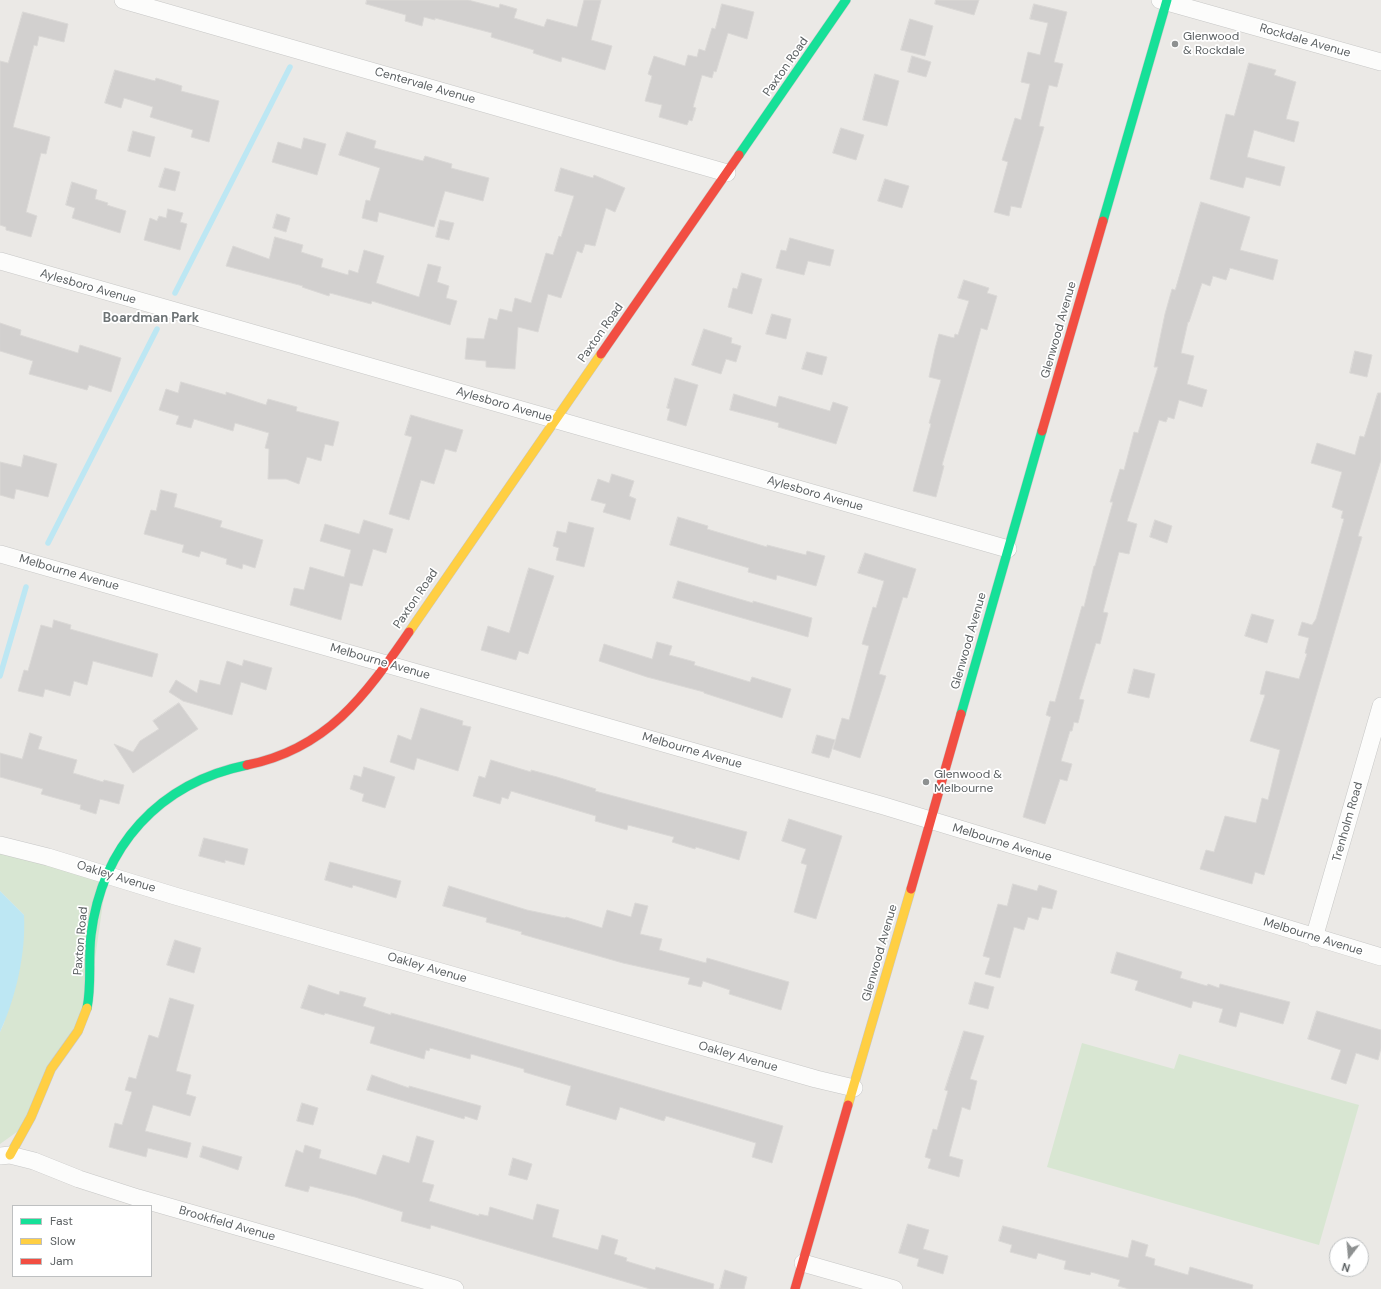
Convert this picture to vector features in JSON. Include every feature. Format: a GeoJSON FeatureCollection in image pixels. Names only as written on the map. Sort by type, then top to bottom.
{"type":"FeatureCollection","features":[{"type":"Feature","properties":{"kind":"street","name":"Centervale Avenue"},"geometry":{"type":"LineString","coordinates":[[123,0],[727,173]]}},
{"type":"Feature","properties":{"kind":"street","name":"Paxton Road"},"geometry":{"type":"LineString","coordinates":[[5,1156],[28,1124],[43,1082],[55,1060],[76,1034],[85,1018],[89,1000],[89,954],[92,924],[98,896],[119,848],[140,822],[161,804],[181,790],[206,778],[229,770],[278,758],[314,740],[332,727],[356,703],[556,420],[846,0]]}},
{"type":"Feature","properties":{"kind":"street","name":"Rockdale Avenue"},"geometry":{"type":"LineString","coordinates":[[1164,1],[1381,62]]}},
{"type":"Feature","properties":{"kind":"street","name":"Glenwood Avenue"},"geometry":{"type":"LineString","coordinates":[[795,1289],[854,1088],[1164,1]]}},
{"type":"Feature","properties":{"kind":"street","name":"Aylesboro Avenue"},"geometry":{"type":"LineString","coordinates":[[0,261],[1008,549]]}},
{"type":"Feature","properties":{"kind":"street","name":"Melbourne Avenue"},"geometry":{"type":"LineString","coordinates":[[0,554],[930,821],[1381,957]]}},
{"type":"Feature","properties":{"kind":"street","name":"Trenholm Road"},"geometry":{"type":"LineString","coordinates":[[1314,938],[1381,706]]}},
{"type":"Feature","properties":{"kind":"street","name":"Oakley Avenue"},"geometry":{"type":"LineString","coordinates":[[0,845],[854,1088]]}},
{"type":"Feature","properties":{"kind":"street","name":"Brookfield Avenue"},"geometry":{"type":"LineString","coordinates":[[5,1156],[34,1161],[79,1179],[138,1198],[455,1289]]}},
{"type":"Feature","properties":{"kind":"street"},"geometry":{"type":"LineString","coordinates":[[802,1263],[894,1289]]}},
{"type":"Feature","properties":{"kind":"green space"},"geometry":{"type":"Polygon","coordinates":[[[0,845],[107,875],[89,1001],[28,1124],[0,1144],[0,1032],[4,1023],[24,915],[0,891],[0,845]]]}},
{"type":"Feature","properties":{"kind":"green space"},"geometry":{"type":"Polygon","coordinates":[[[1082,1043],[1174,1069],[1179,1054],[1359,1105],[1319,1245],[1047,1167],[1082,1043]]]}},
{"type":"Feature","properties":{"kind":"water"},"geometry":{"type":"Polygon","coordinates":[[[0,891],[24,915],[24,930],[22,959],[19,975],[11,1004],[0,1032],[0,891]]]}},
{"type":"Feature","properties":{"kind":"building"},"geometry":{"type":"Polygon","coordinates":[[[367,0],[468,0],[499,8],[500,4],[517,9],[514,18],[544,27],[547,19],[577,27],[584,0],[601,0],[591,40],[612,46],[605,70],[562,57],[561,62],[533,53],[534,50],[491,37],[492,33],[435,18],[435,20],[424,17],[422,26],[405,21],[406,15],[366,4],[367,0]]]}},
{"type":"Feature","properties":{"kind":"building"},"geometry":{"type":"Polygon","coordinates":[[[936,0],[979,0],[974,15],[935,4],[936,0]]]}},
{"type":"Feature","properties":{"kind":"building"},"geometry":{"type":"Polygon","coordinates":[[[722,4],[754,12],[747,39],[728,33],[716,72],[714,71],[712,78],[702,75],[693,107],[696,108],[692,121],[689,120],[687,125],[659,117],[662,105],[645,101],[652,76],[648,74],[654,56],[685,66],[688,55],[697,57],[699,49],[705,51],[712,28],[715,29],[722,4]]]}},
{"type":"Feature","properties":{"kind":"building"},"geometry":{"type":"Polygon","coordinates":[[[1034,4],[1067,12],[1054,62],[1063,64],[1057,87],[1049,85],[1039,126],[1044,127],[1021,208],[1011,206],[1009,216],[994,212],[1008,162],[1002,160],[1015,118],[1021,120],[1030,84],[1021,82],[1028,52],[1040,55],[1048,23],[1030,19],[1034,4]]]}},
{"type":"Feature","properties":{"kind":"building"},"geometry":{"type":"Polygon","coordinates":[[[23,12],[68,24],[64,42],[39,36],[37,46],[34,45],[13,127],[50,137],[46,154],[41,153],[26,212],[37,216],[31,237],[6,230],[6,227],[0,225],[0,61],[8,63],[23,12]]]}},
{"type":"Feature","properties":{"kind":"building"},"geometry":{"type":"Polygon","coordinates":[[[910,19],[933,26],[925,56],[901,50],[910,19]]]}},
{"type":"Feature","properties":{"kind":"building"},"geometry":{"type":"Polygon","coordinates":[[[912,56],[931,62],[926,77],[908,72],[912,56]]]}},
{"type":"Feature","properties":{"kind":"building"},"geometry":{"type":"Polygon","coordinates":[[[1249,63],[1276,70],[1274,75],[1296,82],[1286,119],[1299,122],[1294,142],[1254,130],[1247,157],[1285,167],[1280,186],[1246,177],[1243,188],[1210,179],[1226,114],[1234,116],[1249,63]]]}},
{"type":"Feature","properties":{"kind":"building"},"geometry":{"type":"Polygon","coordinates":[[[115,70],[155,81],[156,78],[182,86],[181,91],[219,101],[209,142],[191,137],[193,130],[150,117],[153,107],[124,98],[121,108],[105,103],[115,70]]]}},
{"type":"Feature","properties":{"kind":"building"},"geometry":{"type":"Polygon","coordinates":[[[875,74],[899,81],[887,126],[863,120],[875,74]]]}},
{"type":"Feature","properties":{"kind":"building"},"geometry":{"type":"Polygon","coordinates":[[[841,128],[864,135],[856,160],[833,153],[841,128]]]}},
{"type":"Feature","properties":{"kind":"building"},"geometry":{"type":"Polygon","coordinates":[[[133,131],[155,137],[150,157],[128,151],[133,131]]]}},
{"type":"Feature","properties":{"kind":"building"},"geometry":{"type":"Polygon","coordinates":[[[347,132],[376,141],[374,148],[423,161],[425,156],[452,164],[451,168],[489,178],[483,201],[445,191],[434,227],[379,212],[377,222],[362,218],[366,200],[370,201],[380,168],[339,155],[347,132]]]}},
{"type":"Feature","properties":{"kind":"building"},"geometry":{"type":"Polygon","coordinates":[[[304,138],[326,144],[317,175],[272,162],[278,142],[301,149],[304,138]]]}},
{"type":"Feature","properties":{"kind":"building"},"geometry":{"type":"Polygon","coordinates":[[[165,168],[180,172],[175,191],[159,187],[165,168]]]}},
{"type":"Feature","properties":{"kind":"building"},"geometry":{"type":"Polygon","coordinates":[[[561,168],[593,178],[594,175],[625,188],[615,212],[606,208],[595,246],[585,244],[582,253],[577,251],[561,298],[548,294],[538,332],[518,327],[515,369],[486,367],[486,361],[465,359],[467,338],[484,339],[489,318],[497,320],[500,309],[512,312],[515,298],[531,303],[546,253],[553,255],[559,236],[561,237],[574,196],[555,191],[561,168]]]}},
{"type":"Feature","properties":{"kind":"building"},"geometry":{"type":"Polygon","coordinates":[[[885,179],[909,186],[902,208],[878,201],[885,179]]]}},
{"type":"Feature","properties":{"kind":"building"},"geometry":{"type":"Polygon","coordinates":[[[72,182],[97,190],[95,199],[108,203],[107,205],[126,211],[120,233],[72,218],[75,208],[66,205],[72,182]]]}},
{"type":"Feature","properties":{"kind":"building"},"geometry":{"type":"Polygon","coordinates":[[[1201,202],[1250,217],[1240,250],[1278,260],[1273,280],[1230,268],[1226,280],[1213,276],[1210,286],[1202,283],[1188,322],[1181,353],[1194,356],[1187,384],[1207,390],[1202,407],[1179,400],[1174,419],[1168,417],[1166,422],[1159,420],[1127,521],[1137,524],[1129,554],[1119,552],[1103,612],[1108,613],[1100,644],[1096,643],[1079,699],[1084,700],[1078,723],[1074,722],[1061,761],[1072,764],[1067,781],[1060,779],[1045,824],[1023,817],[1051,717],[1046,715],[1050,701],[1055,702],[1082,606],[1084,607],[1094,566],[1113,502],[1110,502],[1120,469],[1124,470],[1134,432],[1138,433],[1158,367],[1154,367],[1165,314],[1172,289],[1175,290],[1201,202]]]}},
{"type":"Feature","properties":{"kind":"building"},"geometry":{"type":"Polygon","coordinates":[[[168,209],[183,213],[180,222],[187,224],[180,250],[144,240],[150,218],[157,221],[159,216],[166,218],[168,209]]]}},
{"type":"Feature","properties":{"kind":"building"},"geometry":{"type":"Polygon","coordinates":[[[277,214],[290,218],[286,232],[273,228],[277,214]]]}},
{"type":"Feature","properties":{"kind":"building"},"geometry":{"type":"Polygon","coordinates":[[[440,220],[454,223],[449,240],[436,237],[440,220]]]}},
{"type":"Feature","properties":{"kind":"building"},"geometry":{"type":"Polygon","coordinates":[[[275,237],[303,245],[301,252],[323,259],[321,267],[348,275],[349,270],[358,273],[364,250],[384,256],[376,283],[419,297],[428,264],[441,267],[437,282],[449,286],[446,298],[457,301],[450,325],[372,301],[371,304],[330,293],[329,296],[302,287],[303,286],[226,266],[233,246],[269,259],[275,237]]]}},
{"type":"Feature","properties":{"kind":"building"},"geometry":{"type":"Polygon","coordinates":[[[790,238],[834,250],[830,266],[808,261],[804,275],[776,268],[781,250],[786,251],[790,238]]]}},
{"type":"Feature","properties":{"kind":"building"},"geometry":{"type":"Polygon","coordinates":[[[742,273],[762,279],[752,314],[728,307],[733,288],[737,289],[742,273]]]}},
{"type":"Feature","properties":{"kind":"building"},"geometry":{"type":"Polygon","coordinates":[[[964,280],[989,288],[987,293],[997,296],[987,330],[981,328],[942,465],[944,466],[936,497],[913,491],[941,380],[929,377],[935,349],[939,334],[954,338],[955,334],[958,335],[969,301],[958,298],[964,280]]]}},
{"type":"Feature","properties":{"kind":"building"},"geometry":{"type":"Polygon","coordinates":[[[772,314],[791,319],[786,339],[766,334],[772,314]]]}},
{"type":"Feature","properties":{"kind":"building"},"geometry":{"type":"Polygon","coordinates":[[[0,323],[21,330],[20,335],[78,353],[80,345],[121,358],[111,392],[89,385],[87,390],[29,374],[33,361],[0,351],[0,323]]]}},
{"type":"Feature","properties":{"kind":"building"},"geometry":{"type":"Polygon","coordinates":[[[704,329],[732,338],[731,343],[741,346],[736,362],[726,359],[721,374],[692,365],[704,329]]]}},
{"type":"Feature","properties":{"kind":"building"},"geometry":{"type":"Polygon","coordinates":[[[1355,351],[1372,355],[1367,377],[1350,373],[1355,351]]]}},
{"type":"Feature","properties":{"kind":"building"},"geometry":{"type":"Polygon","coordinates":[[[807,352],[827,357],[822,375],[802,369],[807,352]]]}},
{"type":"Feature","properties":{"kind":"building"},"geometry":{"type":"Polygon","coordinates":[[[675,378],[698,385],[686,426],[667,420],[670,409],[667,408],[675,378]]]}},
{"type":"Feature","properties":{"kind":"building"},"geometry":{"type":"Polygon","coordinates":[[[181,382],[226,395],[226,392],[266,405],[268,399],[297,407],[296,411],[339,422],[333,446],[325,444],[321,461],[307,457],[299,484],[286,479],[268,479],[269,449],[265,448],[269,433],[235,423],[233,431],[194,419],[191,428],[176,424],[179,416],[159,410],[166,389],[178,393],[181,382]]]}},
{"type":"Feature","properties":{"kind":"building"},"geometry":{"type":"Polygon","coordinates":[[[1378,393],[1381,393],[1381,460],[1358,536],[1362,537],[1264,875],[1255,872],[1252,884],[1200,869],[1206,850],[1214,852],[1225,816],[1256,823],[1262,798],[1268,800],[1280,750],[1250,741],[1265,695],[1260,694],[1266,671],[1299,679],[1307,654],[1305,653],[1309,638],[1298,635],[1302,622],[1312,625],[1316,619],[1344,519],[1341,518],[1343,511],[1332,507],[1342,472],[1311,463],[1317,443],[1355,455],[1360,436],[1364,437],[1378,393]]]}},
{"type":"Feature","properties":{"kind":"building"},"geometry":{"type":"Polygon","coordinates":[[[734,394],[776,407],[779,396],[830,411],[833,402],[848,407],[836,444],[778,427],[779,423],[730,410],[734,394]]]}},
{"type":"Feature","properties":{"kind":"building"},"geometry":{"type":"Polygon","coordinates":[[[411,415],[463,430],[456,452],[445,449],[434,484],[421,480],[409,520],[389,514],[412,437],[405,435],[411,415]]]}},
{"type":"Feature","properties":{"kind":"building"},"geometry":{"type":"Polygon","coordinates":[[[24,455],[57,464],[48,497],[16,489],[14,499],[0,495],[0,462],[21,467],[24,455]]]}},
{"type":"Feature","properties":{"kind":"building"},"geometry":{"type":"Polygon","coordinates":[[[612,474],[634,481],[629,496],[636,499],[630,520],[603,512],[606,504],[591,500],[598,479],[609,483],[612,474]]]}},
{"type":"Feature","properties":{"kind":"building"},"geometry":{"type":"Polygon","coordinates":[[[161,490],[177,494],[174,507],[222,521],[220,527],[263,540],[255,568],[243,564],[242,569],[226,564],[227,559],[201,551],[199,557],[182,552],[184,545],[144,534],[151,510],[156,511],[161,490]]]}},
{"type":"Feature","properties":{"kind":"building"},"geometry":{"type":"Polygon","coordinates":[[[678,517],[708,526],[707,529],[767,547],[767,545],[806,555],[807,551],[825,556],[816,586],[777,575],[776,580],[748,572],[749,568],[670,545],[678,517]]]}},
{"type":"Feature","properties":{"kind":"building"},"geometry":{"type":"Polygon","coordinates":[[[364,520],[393,529],[386,553],[373,549],[362,586],[350,583],[341,620],[290,605],[294,588],[304,590],[310,567],[344,577],[351,550],[320,541],[325,524],[359,534],[364,520]]]}},
{"type":"Feature","properties":{"kind":"building"},"geometry":{"type":"Polygon","coordinates":[[[1155,520],[1172,526],[1167,543],[1150,537],[1155,520]]]}},
{"type":"Feature","properties":{"kind":"building"},"geometry":{"type":"Polygon","coordinates":[[[569,522],[594,528],[584,567],[556,560],[559,548],[553,546],[557,531],[566,533],[569,522]]]}},
{"type":"Feature","properties":{"kind":"building"},"geometry":{"type":"Polygon","coordinates":[[[865,553],[916,569],[907,598],[903,597],[879,674],[886,676],[860,758],[833,749],[842,718],[849,720],[869,646],[862,644],[873,607],[876,608],[884,581],[858,573],[865,553]]]}},
{"type":"Feature","properties":{"kind":"building"},"geometry":{"type":"Polygon","coordinates":[[[529,568],[554,576],[528,654],[519,651],[516,660],[481,650],[488,626],[509,633],[529,568]]]}},
{"type":"Feature","properties":{"kind":"building"},"geometry":{"type":"Polygon","coordinates":[[[678,581],[753,603],[753,601],[812,618],[808,637],[673,598],[678,581]]]}},
{"type":"Feature","properties":{"kind":"building"},"geometry":{"type":"Polygon","coordinates":[[[1252,614],[1274,620],[1267,643],[1245,636],[1252,614]]]}},
{"type":"Feature","properties":{"kind":"building"},"geometry":{"type":"Polygon","coordinates":[[[54,620],[71,625],[70,629],[158,654],[152,677],[93,661],[87,685],[74,681],[70,696],[45,689],[43,697],[18,691],[24,670],[28,671],[41,625],[52,628],[54,620]]]}},
{"type":"Feature","properties":{"kind":"building"},"geometry":{"type":"Polygon","coordinates":[[[657,642],[672,646],[669,655],[695,662],[694,665],[750,682],[752,677],[791,689],[782,718],[704,692],[647,677],[599,661],[604,644],[652,659],[657,642]]]}},
{"type":"Feature","properties":{"kind":"building"},"geometry":{"type":"Polygon","coordinates":[[[244,660],[272,668],[266,690],[241,682],[232,715],[183,701],[169,692],[176,680],[197,693],[200,680],[220,685],[227,661],[242,666],[244,660]]]}},
{"type":"Feature","properties":{"kind":"building"},"geometry":{"type":"Polygon","coordinates":[[[1134,669],[1155,674],[1149,698],[1128,693],[1134,669]]]}},
{"type":"Feature","properties":{"kind":"building"},"geometry":{"type":"Polygon","coordinates":[[[179,703],[198,729],[133,773],[114,744],[133,752],[140,741],[159,729],[153,721],[179,703]]]}},
{"type":"Feature","properties":{"kind":"building"},"geometry":{"type":"Polygon","coordinates":[[[421,708],[463,721],[462,725],[471,727],[458,771],[417,758],[414,770],[390,762],[398,735],[411,740],[421,708]]]}},
{"type":"Feature","properties":{"kind":"building"},"geometry":{"type":"Polygon","coordinates":[[[30,733],[42,737],[38,749],[77,760],[73,773],[103,782],[104,780],[124,785],[119,804],[100,799],[96,814],[80,809],[81,805],[41,794],[43,789],[0,777],[0,753],[22,759],[30,733]]]}},
{"type":"Feature","properties":{"kind":"building"},"geometry":{"type":"Polygon","coordinates":[[[817,735],[835,740],[829,758],[812,753],[817,735]]]}},
{"type":"Feature","properties":{"kind":"building"},"geometry":{"type":"Polygon","coordinates":[[[491,760],[531,772],[531,770],[557,777],[596,789],[595,791],[747,832],[739,860],[696,847],[695,849],[672,842],[674,837],[628,825],[627,830],[595,821],[596,816],[511,791],[508,799],[502,797],[500,804],[473,796],[479,776],[485,778],[491,760]]]}},
{"type":"Feature","properties":{"kind":"building"},"geometry":{"type":"Polygon","coordinates":[[[364,767],[395,777],[385,808],[362,801],[364,794],[350,789],[354,775],[361,777],[364,767]]]}},
{"type":"Feature","properties":{"kind":"building"},"geometry":{"type":"Polygon","coordinates":[[[789,819],[842,836],[816,919],[794,912],[807,865],[801,863],[806,849],[782,841],[789,819]]]}},
{"type":"Feature","properties":{"kind":"building"},"geometry":{"type":"Polygon","coordinates":[[[204,838],[248,849],[244,865],[225,860],[225,863],[199,856],[204,838]]]}},
{"type":"Feature","properties":{"kind":"building"},"geometry":{"type":"Polygon","coordinates":[[[330,862],[401,881],[396,898],[353,885],[352,888],[325,880],[330,862]]]}},
{"type":"Feature","properties":{"kind":"building"},"geometry":{"type":"Polygon","coordinates":[[[1013,884],[1037,891],[1039,885],[1057,891],[1052,909],[1042,907],[1038,920],[1028,917],[1024,930],[1014,927],[1000,978],[985,974],[990,958],[983,956],[998,904],[1007,906],[1013,884]]]}},
{"type":"Feature","properties":{"kind":"building"},"geometry":{"type":"Polygon","coordinates":[[[449,886],[527,910],[566,917],[602,928],[607,910],[631,917],[635,903],[648,906],[640,934],[662,939],[659,950],[706,963],[707,958],[789,982],[781,1010],[729,994],[730,990],[703,981],[701,987],[688,984],[690,978],[623,963],[521,934],[522,932],[486,922],[487,918],[443,906],[449,886]]]}},
{"type":"Feature","properties":{"kind":"building"},"geometry":{"type":"Polygon","coordinates":[[[175,940],[201,948],[194,973],[167,965],[175,940]]]}},
{"type":"Feature","properties":{"kind":"building"},"geometry":{"type":"Polygon","coordinates":[[[1117,952],[1182,972],[1180,978],[1207,986],[1208,984],[1219,988],[1220,984],[1290,1002],[1283,1024],[1240,1012],[1236,1027],[1219,1022],[1223,1009],[1193,1001],[1191,1008],[1135,990],[1138,981],[1111,973],[1117,952]]]}},
{"type":"Feature","properties":{"kind":"building"},"geometry":{"type":"Polygon","coordinates":[[[975,982],[994,987],[988,1009],[969,1004],[975,982]]]}},
{"type":"Feature","properties":{"kind":"building"},"geometry":{"type":"Polygon","coordinates":[[[309,985],[339,995],[340,991],[366,998],[363,1006],[391,1015],[391,1013],[448,1029],[783,1126],[772,1163],[752,1157],[756,1143],[666,1116],[664,1121],[620,1107],[616,1120],[566,1105],[571,1086],[524,1072],[524,1069],[471,1054],[470,1059],[430,1048],[429,1051],[426,1050],[424,1059],[370,1043],[375,1027],[301,1008],[309,985]]]}},
{"type":"Feature","properties":{"kind":"building"},"geometry":{"type":"Polygon","coordinates":[[[170,998],[194,1005],[176,1071],[191,1075],[186,1094],[196,1097],[190,1116],[153,1105],[145,1131],[191,1143],[187,1158],[148,1148],[146,1157],[109,1147],[115,1123],[122,1125],[132,1092],[125,1090],[129,1077],[136,1079],[149,1035],[158,1038],[170,998]]]}},
{"type":"Feature","properties":{"kind":"building"},"geometry":{"type":"Polygon","coordinates":[[[1317,1011],[1381,1030],[1381,1048],[1378,1060],[1356,1053],[1346,1084],[1331,1079],[1341,1050],[1308,1039],[1317,1011]]]}},
{"type":"Feature","properties":{"kind":"building"},"geometry":{"type":"Polygon","coordinates":[[[964,1031],[984,1036],[970,1079],[977,1081],[970,1110],[962,1107],[949,1156],[963,1160],[959,1177],[928,1168],[931,1159],[925,1157],[933,1129],[937,1130],[948,1091],[945,1090],[964,1031]]]}},
{"type":"Feature","properties":{"kind":"building"},"geometry":{"type":"Polygon","coordinates":[[[372,1075],[409,1088],[409,1086],[481,1106],[477,1120],[465,1116],[464,1119],[367,1090],[372,1075]]]}},
{"type":"Feature","properties":{"kind":"building"},"geometry":{"type":"Polygon","coordinates":[[[302,1103],[318,1108],[313,1125],[297,1121],[302,1103]]]}},
{"type":"Feature","properties":{"kind":"building"},"geometry":{"type":"Polygon","coordinates":[[[417,1136],[434,1141],[422,1182],[434,1185],[429,1201],[479,1216],[479,1214],[488,1216],[490,1207],[533,1220],[537,1204],[559,1210],[552,1237],[598,1250],[602,1235],[618,1240],[614,1254],[627,1258],[626,1261],[655,1270],[656,1267],[714,1284],[713,1289],[650,1289],[431,1225],[430,1229],[401,1221],[403,1212],[355,1197],[310,1186],[308,1192],[285,1186],[296,1150],[303,1153],[305,1145],[321,1150],[319,1158],[376,1175],[383,1155],[409,1163],[417,1136]]]}},
{"type":"Feature","properties":{"kind":"building"},"geometry":{"type":"Polygon","coordinates":[[[203,1146],[242,1157],[238,1170],[200,1157],[203,1146]]]}},
{"type":"Feature","properties":{"kind":"building"},"geometry":{"type":"Polygon","coordinates":[[[513,1158],[532,1164],[527,1180],[509,1175],[513,1158]]]}},
{"type":"Feature","properties":{"kind":"building"},"geometry":{"type":"Polygon","coordinates":[[[908,1224],[929,1230],[923,1249],[948,1256],[943,1274],[917,1266],[919,1259],[899,1253],[908,1224]]]}},
{"type":"Feature","properties":{"kind":"building"},"geometry":{"type":"Polygon","coordinates":[[[1003,1226],[1128,1258],[1132,1240],[1148,1245],[1145,1256],[1155,1259],[1154,1265],[1188,1275],[1190,1267],[1253,1285],[1252,1289],[1129,1289],[1118,1286],[1120,1280],[1091,1272],[1090,1275],[1064,1269],[1066,1261],[1038,1253],[1036,1259],[1010,1252],[1012,1245],[999,1241],[1003,1226]]]}},
{"type":"Feature","properties":{"kind":"building"},"geometry":{"type":"Polygon","coordinates":[[[725,1270],[747,1277],[744,1289],[720,1289],[725,1270]]]}},
{"type":"Feature","properties":{"kind":"waterway"},"geometry":{"type":"LineString","coordinates":[[175,293],[290,67]]}},
{"type":"Feature","properties":{"kind":"waterway"},"geometry":{"type":"LineString","coordinates":[[48,543],[157,329]]}},
{"type":"Feature","properties":{"kind":"waterway"},"geometry":{"type":"LineString","coordinates":[[0,676],[26,587]]}},
{"type":"Feature","properties":{"kind":"traffic: fast"},"geometry":{"type":"LineString","coordinates":[[739,155],[846,0]]}},
{"type":"Feature","properties":{"kind":"traffic: fast"},"geometry":{"type":"LineString","coordinates":[[1103,221],[1167,0]]}},
{"type":"Feature","properties":{"kind":"traffic: fast"},"geometry":{"type":"LineString","coordinates":[[961,714],[1042,431]]}},
{"type":"Feature","properties":{"kind":"traffic: fast"},"geometry":{"type":"LineString","coordinates":[[87,1008],[91,935],[97,903],[108,873],[122,847],[140,823],[162,803],[187,787],[215,774],[247,765]]}},
{"type":"Feature","properties":{"kind":"traffic: slow"},"geometry":{"type":"LineString","coordinates":[[409,632],[601,354]]}},
{"type":"Feature","properties":{"kind":"traffic: slow"},"geometry":{"type":"LineString","coordinates":[[848,1105],[911,889]]}},
{"type":"Feature","properties":{"kind":"traffic: slow"},"geometry":{"type":"LineString","coordinates":[[10,1155],[31,1117],[51,1069],[78,1031],[87,1008]]}},
{"type":"Feature","properties":{"kind":"traffic: jam"},"geometry":{"type":"LineString","coordinates":[[601,354],[739,155]]}},
{"type":"Feature","properties":{"kind":"traffic: jam"},"geometry":{"type":"LineString","coordinates":[[1042,431],[1103,221]]}},
{"type":"Feature","properties":{"kind":"traffic: jam"},"geometry":{"type":"LineString","coordinates":[[247,765],[275,757],[300,746],[322,733],[360,698],[409,632]]}},
{"type":"Feature","properties":{"kind":"traffic: jam"},"geometry":{"type":"LineString","coordinates":[[911,889],[961,714]]}},
{"type":"Feature","properties":{"kind":"traffic: jam"},"geometry":{"type":"LineString","coordinates":[[795,1289],[848,1105]]}},
{"type":"Feature","properties":{"kind":"place","name":"Glenwood & Rockdale"},"geometry":{"type":"Point","coordinates":[1175,44]}},
{"type":"Feature","properties":{"kind":"place","name":"Glenwood & Melbourne"},"geometry":{"type":"Point","coordinates":[926,782]}},
{"type":"Feature","properties":{"kind":"district","name":"Boardman Park"},"geometry":{"type":"Point","coordinates":[151,319]}}]}
